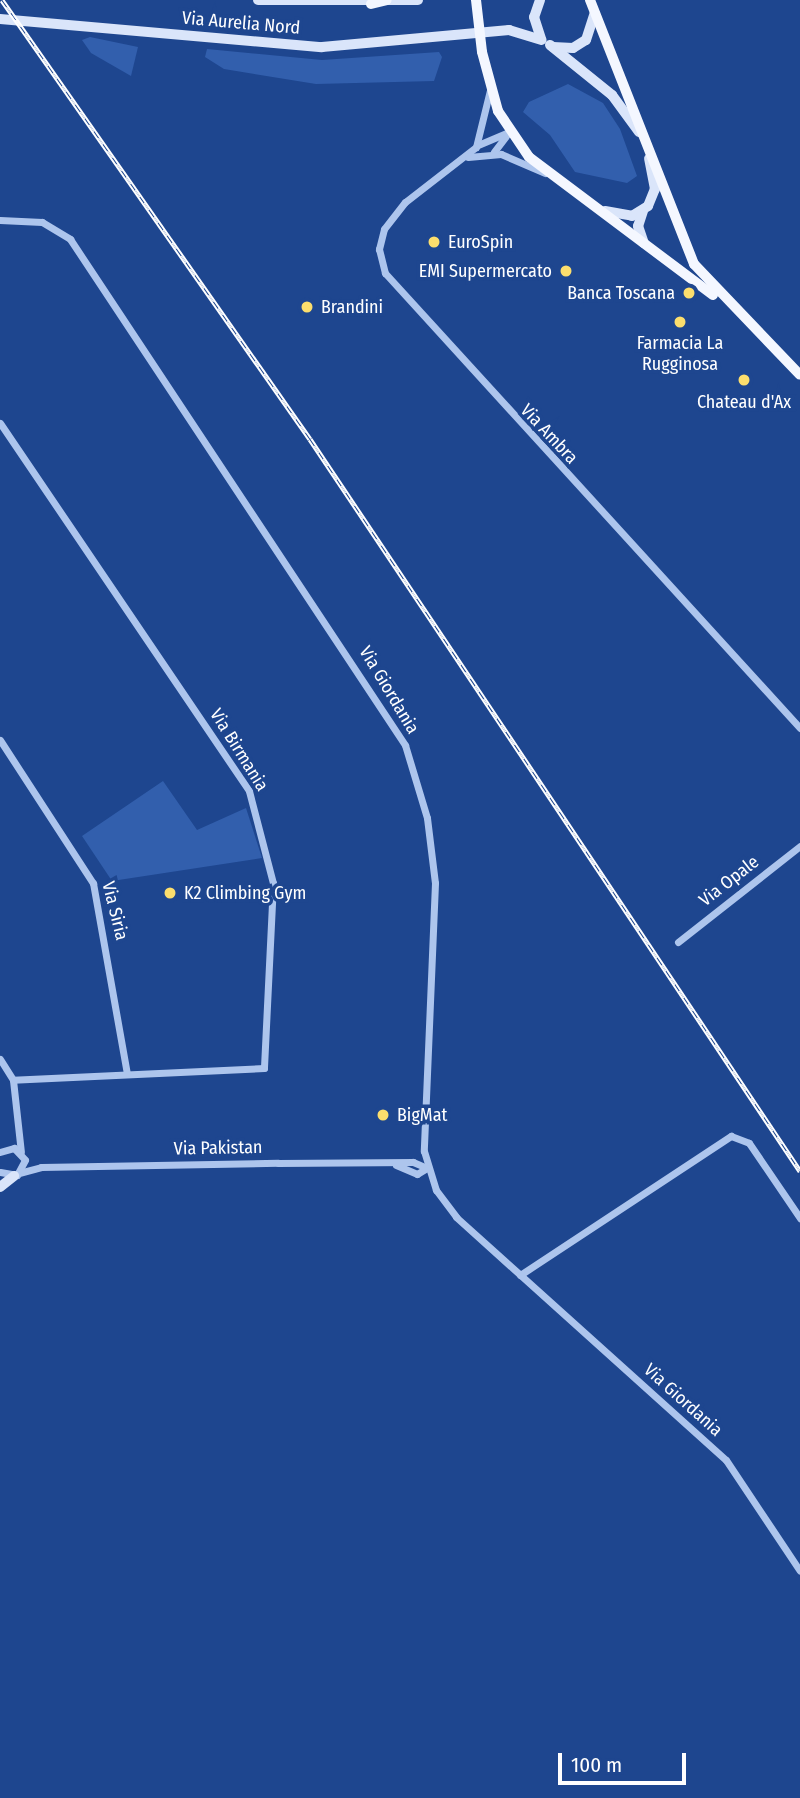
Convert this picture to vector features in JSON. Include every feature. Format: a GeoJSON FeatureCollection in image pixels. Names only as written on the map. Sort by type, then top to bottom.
{"type":"FeatureCollection","features":[{"type":"Feature","properties":{"kind":"main road","name":"Via Aurelia Nord"},"geometry":{"type":"LineString","coordinates":[[258,0],[371,4],[418,0]]}},
{"type":"Feature","properties":{"kind":"main road"},"geometry":{"type":"LineString","coordinates":[[371,4],[387,0]]}},
{"type":"Feature","properties":{"kind":"main road"},"geometry":{"type":"LineString","coordinates":[[476,0],[482,52],[490,89],[509,132],[545,173],[572,195],[731,307]]}},
{"type":"Feature","properties":{"kind":"main road"},"geometry":{"type":"LineString","coordinates":[[540,0],[534,17],[546,42],[612,96],[647,147],[654,195],[643,211],[638,232],[649,249]]}},
{"type":"Feature","properties":{"kind":"main road","name":"Via Aurelia Nord"},"geometry":{"type":"LineString","coordinates":[[0,19],[321,47],[509,30],[573,48],[586,40],[595,27],[591,1]]}},
{"type":"Feature","properties":{"kind":"main road"},"geometry":{"type":"LineString","coordinates":[[591,1],[694,264],[731,307],[800,375]]}},
{"type":"Feature","properties":{"kind":"main road"},"geometry":{"type":"LineString","coordinates":[[572,195],[616,216],[643,211]]}},
{"type":"Feature","properties":{"kind":"main road"},"geometry":{"type":"LineString","coordinates":[[0,1187],[17,1175]]}},
{"type":"Feature","properties":{"kind":"street"},"geometry":{"type":"LineString","coordinates":[[468,158],[476,147],[490,89]]}},
{"type":"Feature","properties":{"kind":"street"},"geometry":{"type":"LineString","coordinates":[[476,147],[509,132]]}},
{"type":"Feature","properties":{"kind":"street"},"geometry":{"type":"LineString","coordinates":[[490,154],[509,132]]}},
{"type":"Feature","properties":{"kind":"street"},"geometry":{"type":"LineString","coordinates":[[468,158],[490,154],[545,173]]}},
{"type":"Feature","properties":{"kind":"street","name":"Via Ambra"},"geometry":{"type":"LineString","coordinates":[[468,158],[390,218],[379,249],[385,273],[800,728]]}},
{"type":"Feature","properties":{"kind":"street","name":"Via Giordania"},"geometry":{"type":"LineString","coordinates":[[0,220],[43,222],[71,239],[405,745],[428,818],[435,883],[424,1151],[432,1184],[456,1217],[726,1460],[800,1571]]}},
{"type":"Feature","properties":{"kind":"street","name":"Via Birmania"},"geometry":{"type":"LineString","coordinates":[[0,423],[249,791],[271,858],[264,1068],[13,1080]]}},
{"type":"Feature","properties":{"kind":"street","name":"Via Siria"},"geometry":{"type":"LineString","coordinates":[[0,740],[93,883],[127,1073]]}},
{"type":"Feature","properties":{"kind":"street","name":"Via Opale"},"geometry":{"type":"LineString","coordinates":[[678,942],[800,846]]}},
{"type":"Feature","properties":{"kind":"street"},"geometry":{"type":"LineString","coordinates":[[0,1059],[13,1080],[17,1139],[22,1154],[17,1175],[0,1172]]}},
{"type":"Feature","properties":{"kind":"street"},"geometry":{"type":"LineString","coordinates":[[520,1275],[731,1136],[749,1143],[800,1218]]}},
{"type":"Feature","properties":{"kind":"street"},"geometry":{"type":"LineString","coordinates":[[0,1152],[10,1147],[17,1139]]}},
{"type":"Feature","properties":{"kind":"street"},"geometry":{"type":"LineString","coordinates":[[10,1147],[41,1167]]}},
{"type":"Feature","properties":{"kind":"street"},"geometry":{"type":"LineString","coordinates":[[424,1151],[413,1162],[427,1168]]}},
{"type":"Feature","properties":{"kind":"street","name":"Via Pakistan"},"geometry":{"type":"LineString","coordinates":[[17,1175],[41,1167],[396,1165],[413,1162]]}},
{"type":"Feature","properties":{"kind":"street","name":"Via Pakistan"},"geometry":{"type":"LineString","coordinates":[[396,1165],[432,1184]]}},
{"type":"Feature","properties":{"kind":"street"},"geometry":{"type":"LineString","coordinates":[[417,1174],[427,1168]]}},
{"type":"Feature","properties":{"kind":"shaded area"},"geometry":{"type":"Polygon","coordinates":[[[90,37],[138,47],[131,76],[91,53],[82,40],[90,37]]]}},
{"type":"Feature","properties":{"kind":"shaded area"},"geometry":{"type":"Polygon","coordinates":[[[207,49],[322,60],[439,52],[442,57],[434,81],[316,84],[224,69],[205,57],[207,49]]]}},
{"type":"Feature","properties":{"kind":"shaded area"},"geometry":{"type":"Polygon","coordinates":[[[568,84],[603,103],[620,129],[637,176],[627,183],[575,172],[550,135],[523,112],[529,102],[568,84]]]}},
{"type":"Feature","properties":{"kind":"shaded area"},"geometry":{"type":"Polygon","coordinates":[[[163,781],[197,830],[246,808],[262,858],[112,881],[82,836],[163,781]]]}},
{"type":"Feature","properties":{"kind":"railway"},"geometry":{"type":"LineString","coordinates":[[2,0],[310,439],[800,1171]]}},
{"type":"Feature","properties":{"kind":"place","name":"EuroSpin"},"geometry":{"type":"Point","coordinates":[434,242]}},
{"type":"Feature","properties":{"kind":"place","name":"EMI Supermercato"},"geometry":{"type":"Point","coordinates":[566,271]}},
{"type":"Feature","properties":{"kind":"place","name":"Banca Toscana"},"geometry":{"type":"Point","coordinates":[689,293]}},
{"type":"Feature","properties":{"kind":"place","name":"Brandini"},"geometry":{"type":"Point","coordinates":[307,307]}},
{"type":"Feature","properties":{"kind":"place","name":"Farmacia La Rugginosa"},"geometry":{"type":"Point","coordinates":[680,322]}},
{"type":"Feature","properties":{"kind":"place","name":"Chateau d'Ax"},"geometry":{"type":"Point","coordinates":[744,380]}},
{"type":"Feature","properties":{"kind":"place","name":"K2 Climbing Gym"},"geometry":{"type":"Point","coordinates":[170,893]}},
{"type":"Feature","properties":{"kind":"place","name":"BigMat"},"geometry":{"type":"Point","coordinates":[383,1115]}}]}
